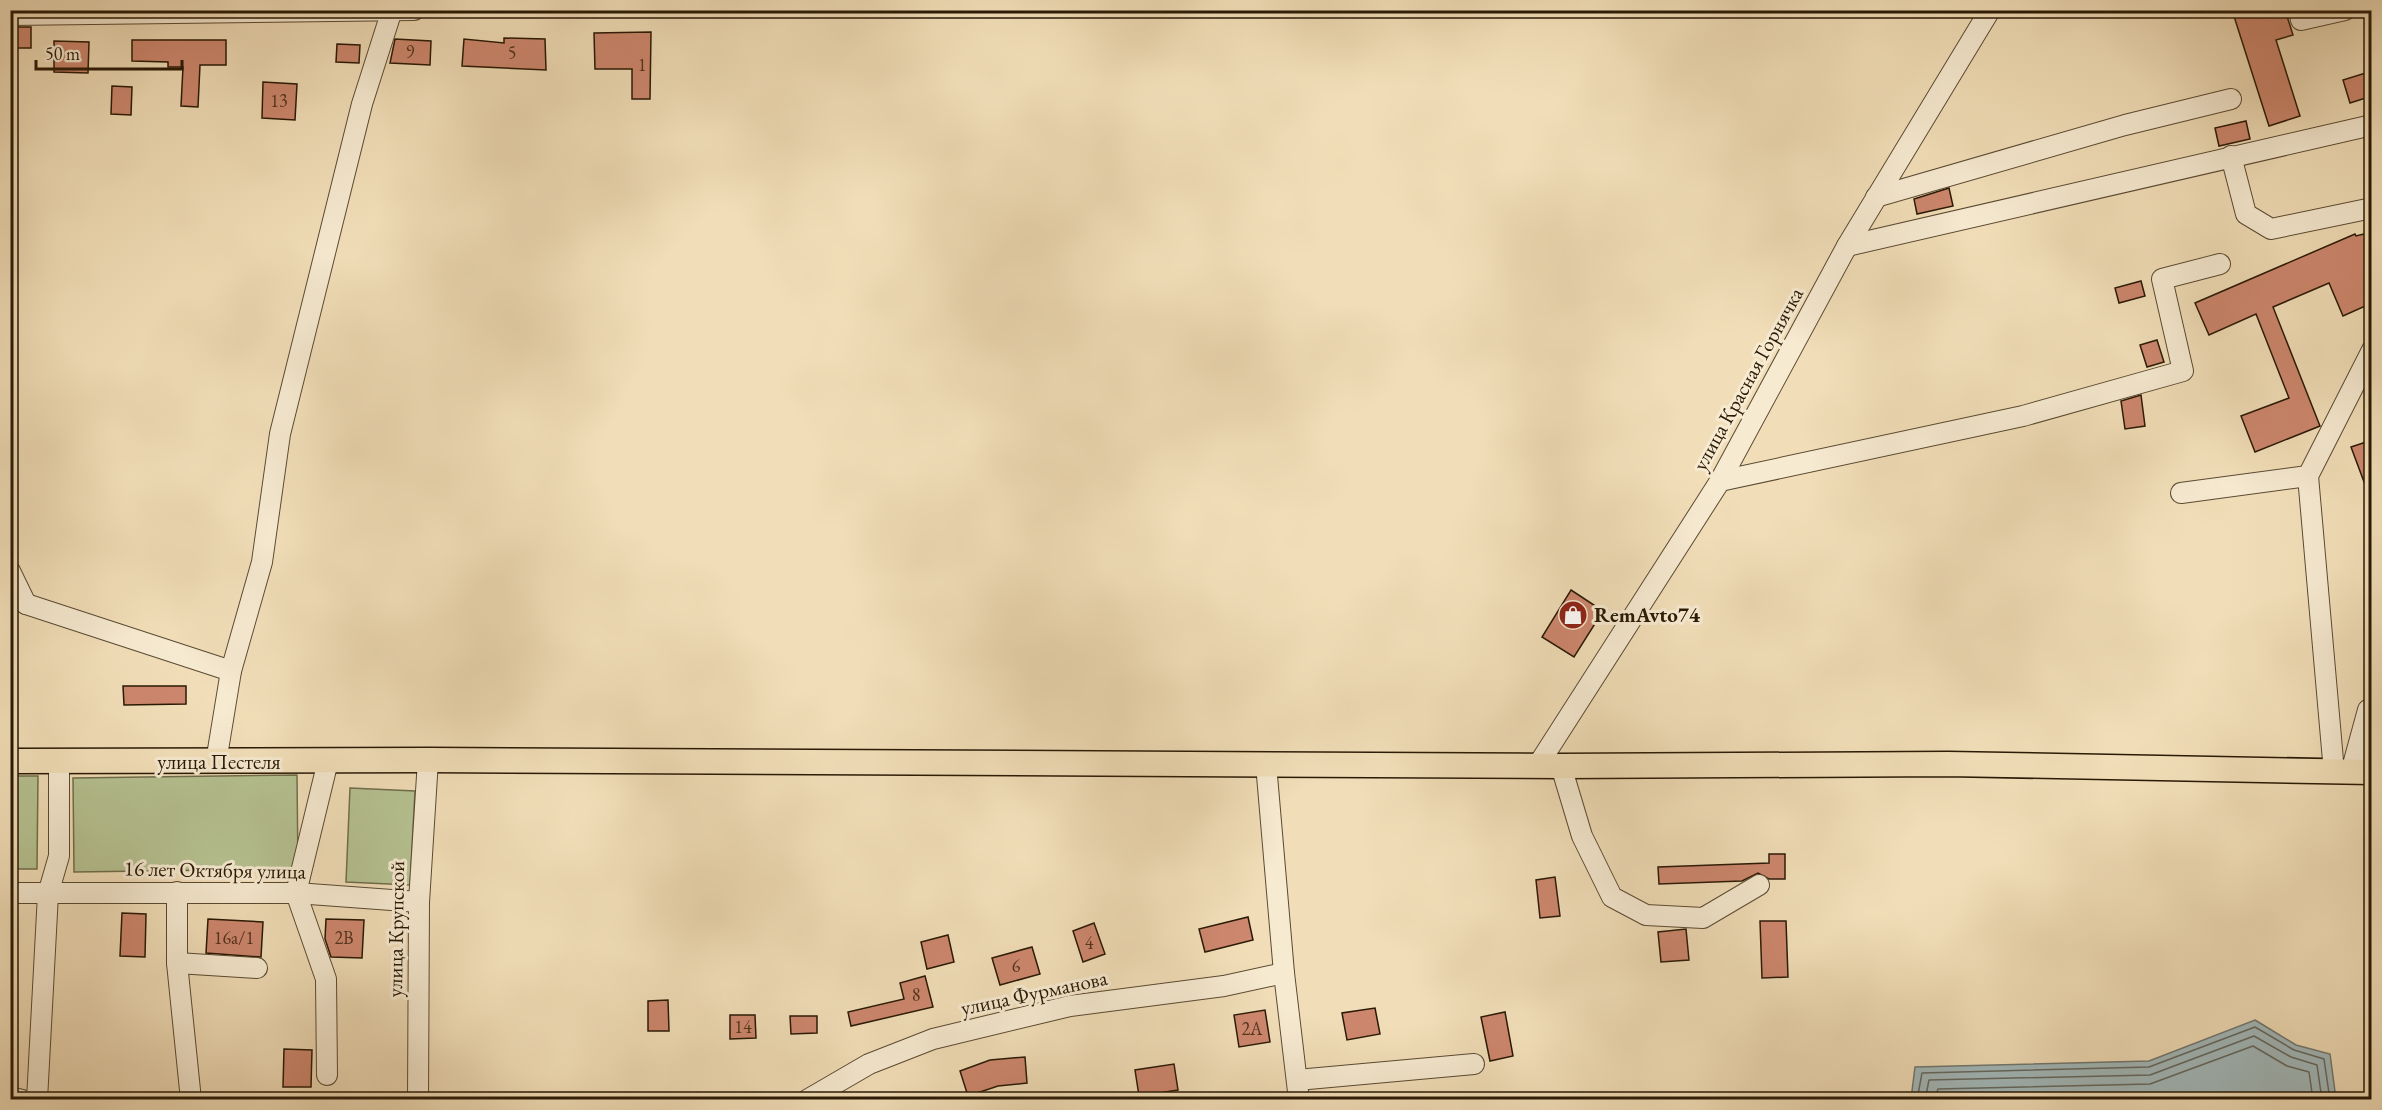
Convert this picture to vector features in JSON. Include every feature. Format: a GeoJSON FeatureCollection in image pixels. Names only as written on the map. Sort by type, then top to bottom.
{"type":"FeatureCollection","features":[{"type":"Feature","properties":{"kind":"main road","name":"улица Пестеля"},"geometry":{"type":"LineString","coordinates":[[10,761],[1948,764],[2356,772]]}},
{"type":"Feature","properties":{"kind":"street"},"geometry":{"type":"LineString","coordinates":[[10,15],[414,10]]}},
{"type":"Feature","properties":{"kind":"street","name":"улица Красная Горнячка"},"geometry":{"type":"LineString","coordinates":[[1550,765],[1720,481],[1847,246],[1990,10]]}},
{"type":"Feature","properties":{"kind":"street"},"geometry":{"type":"LineString","coordinates":[[2299,10],[2301,20],[2345,10]]}},
{"type":"Feature","properties":{"kind":"street"},"geometry":{"type":"LineString","coordinates":[[216,762],[231,671],[262,562],[280,434],[362,104],[392,11]]}},
{"type":"Feature","properties":{"kind":"street"},"geometry":{"type":"LineString","coordinates":[[1876,198],[2125,126],[2231,99]]}},
{"type":"Feature","properties":{"kind":"street"},"geometry":{"type":"LineString","coordinates":[[1847,246],[2372,125]]}},
{"type":"Feature","properties":{"kind":"street"},"geometry":{"type":"LineString","coordinates":[[2231,156],[2246,214],[2271,229],[2372,208]]}},
{"type":"Feature","properties":{"kind":"street"},"geometry":{"type":"LineString","coordinates":[[1720,481],[2023,416],[2183,371],[2162,279],[2220,264]]}},
{"type":"Feature","properties":{"kind":"street"},"geometry":{"type":"LineString","coordinates":[[2356,772],[2308,476],[2372,350]]}},
{"type":"Feature","properties":{"kind":"street"},"geometry":{"type":"LineString","coordinates":[[2181,493],[2308,476]]}},
{"type":"Feature","properties":{"kind":"street"},"geometry":{"type":"LineString","coordinates":[[10,571],[18,608],[231,671]]}},
{"type":"Feature","properties":{"kind":"street"},"geometry":{"type":"LineString","coordinates":[[2356,772],[2368,710],[2372,709]]}},
{"type":"Feature","properties":{"kind":"street","name":"улица Крупской"},"geometry":{"type":"LineString","coordinates":[[418,1100],[419,902],[428,760]]}},
{"type":"Feature","properties":{"kind":"street"},"geometry":{"type":"LineString","coordinates":[[327,1075],[326,980],[296,893],[328,761]]}},
{"type":"Feature","properties":{"kind":"street"},"geometry":{"type":"LineString","coordinates":[[37,1100],[48,894],[60,856],[59,762]]}},
{"type":"Feature","properties":{"kind":"street"},"geometry":{"type":"LineString","coordinates":[[1266,764],[1284,973],[1298,1090],[1474,1064]]}},
{"type":"Feature","properties":{"kind":"street"},"geometry":{"type":"LineString","coordinates":[[1550,765],[1612,897],[1646,915],[1703,918],[1759,885]]}},
{"type":"Feature","properties":{"kind":"street"},"geometry":{"type":"LineString","coordinates":[[177,891],[177,963],[191,1100]]}},
{"type":"Feature","properties":{"kind":"street","name":"16 лет Октября улица"},"geometry":{"type":"LineString","coordinates":[[10,893],[177,891],[296,893],[419,902]]}},
{"type":"Feature","properties":{"kind":"street"},"geometry":{"type":"LineString","coordinates":[[177,963],[257,968]]}},
{"type":"Feature","properties":{"kind":"street","name":"улица Фурманова"},"geometry":{"type":"LineString","coordinates":[[807,1100],[869,1064],[933,1039],[1070,1006],[1224,986],[1284,973]]}},
{"type":"Feature","properties":{"kind":"street"},"geometry":{"type":"LineString","coordinates":[[10,1097],[22,1100]]}},
{"type":"Feature","properties":{"kind":"path"},"geometry":{"type":"LineString","coordinates":[[2356,772],[2368,876],[2372,887]]}},
{"type":"Feature","properties":{"kind":"green space"},"geometry":{"type":"Polygon","coordinates":[[[297,775],[298,869],[74,872],[73,778],[297,775]]]}},
{"type":"Feature","properties":{"kind":"green space"},"geometry":{"type":"Polygon","coordinates":[[[11,776],[38,776],[37,869],[11,869],[11,776]]]}},
{"type":"Feature","properties":{"kind":"green space"},"geometry":{"type":"Polygon","coordinates":[[[350,788],[415,791],[410,885],[346,882],[350,788]]]}},
{"type":"Feature","properties":{"kind":"water"},"geometry":{"type":"Polygon","coordinates":[[[2255,1020],[2296,1045],[2330,1054],[2336,1099],[1911,1099],[1915,1067],[2149,1061],[2255,1020]]]}},
{"type":"Feature","properties":{"kind":"building"},"geometry":{"type":"Polygon","coordinates":[[[2232,10],[2285,10],[2293,35],[2276,40],[2300,116],[2269,126],[2232,10]]]}},
{"type":"Feature","properties":{"kind":"building"},"geometry":{"type":"Polygon","coordinates":[[[11,27],[31,27],[31,48],[11,48],[11,27]]]}},
{"type":"Feature","properties":{"kind":"building"},"geometry":{"type":"Polygon","coordinates":[[[651,32],[650,99],[632,99],[632,69],[595,69],[594,33],[651,32]]]}},
{"type":"Feature","properties":{"kind":"building"},"geometry":{"type":"Polygon","coordinates":[[[504,38],[545,39],[546,70],[462,66],[464,39],[504,43],[504,38]]]}},
{"type":"Feature","properties":{"kind":"building"},"geometry":{"type":"Polygon","coordinates":[[[395,39],[431,41],[430,65],[390,63],[395,39]]]}},
{"type":"Feature","properties":{"kind":"building"},"geometry":{"type":"Polygon","coordinates":[[[132,40],[226,40],[226,65],[200,65],[198,107],[181,106],[183,67],[168,67],[168,62],[132,61],[132,40]]]}},
{"type":"Feature","properties":{"kind":"building"},"geometry":{"type":"Polygon","coordinates":[[[54,41],[89,42],[88,73],[54,72],[54,41]]]}},
{"type":"Feature","properties":{"kind":"building"},"geometry":{"type":"Polygon","coordinates":[[[337,44],[360,45],[359,63],[336,62],[337,44]]]}},
{"type":"Feature","properties":{"kind":"building"},"geometry":{"type":"Polygon","coordinates":[[[2372,71],[2372,96],[2350,103],[2343,80],[2372,71]]]}},
{"type":"Feature","properties":{"kind":"building"},"geometry":{"type":"Polygon","coordinates":[[[263,82],[297,84],[295,120],[262,118],[263,82]]]}},
{"type":"Feature","properties":{"kind":"building"},"geometry":{"type":"Polygon","coordinates":[[[112,86],[132,87],[131,115],[111,114],[112,86]]]}},
{"type":"Feature","properties":{"kind":"building"},"geometry":{"type":"Polygon","coordinates":[[[2246,121],[2250,139],[2219,146],[2215,128],[2246,121]]]}},
{"type":"Feature","properties":{"kind":"building"},"geometry":{"type":"Polygon","coordinates":[[[1949,188],[1953,206],[1917,214],[1914,199],[1949,188]]]}},
{"type":"Feature","properties":{"kind":"building"},"geometry":{"type":"Polygon","coordinates":[[[2372,232],[2372,303],[2343,316],[2329,283],[2273,307],[2320,426],[2255,452],[2241,416],[2289,398],[2256,314],[2209,335],[2195,303],[2355,234],[2356,236],[2372,232]]]}},
{"type":"Feature","properties":{"kind":"building"},"geometry":{"type":"Polygon","coordinates":[[[2141,281],[2145,296],[2119,303],[2115,288],[2141,281]]]}},
{"type":"Feature","properties":{"kind":"building"},"geometry":{"type":"Polygon","coordinates":[[[2157,340],[2164,362],[2147,367],[2140,345],[2157,340]]]}},
{"type":"Feature","properties":{"kind":"building"},"geometry":{"type":"Polygon","coordinates":[[[2141,395],[2145,426],[2125,429],[2121,401],[2141,395]]]}},
{"type":"Feature","properties":{"kind":"building"},"geometry":{"type":"Polygon","coordinates":[[[2372,440],[2372,498],[2370,498],[2351,447],[2372,440]]]}},
{"type":"Feature","properties":{"kind":"building"},"geometry":{"type":"Polygon","coordinates":[[[1571,590],[1603,611],[1574,657],[1542,637],[1571,590]]]}},
{"type":"Feature","properties":{"kind":"building"},"geometry":{"type":"Polygon","coordinates":[[[123,686],[186,686],[186,704],[124,705],[123,686]]]}},
{"type":"Feature","properties":{"kind":"building"},"geometry":{"type":"Polygon","coordinates":[[[1769,854],[1785,854],[1785,879],[1769,879],[1758,873],[1742,881],[1659,884],[1658,867],[1769,863],[1769,854]]]}},
{"type":"Feature","properties":{"kind":"building"},"geometry":{"type":"Polygon","coordinates":[[[1555,877],[1560,916],[1540,918],[1536,880],[1555,877]]]}},
{"type":"Feature","properties":{"kind":"building"},"geometry":{"type":"Polygon","coordinates":[[[122,913],[146,914],[145,957],[120,956],[122,913]]]}},
{"type":"Feature","properties":{"kind":"building"},"geometry":{"type":"Polygon","coordinates":[[[1248,917],[1253,940],[1205,952],[1199,929],[1248,917]]]}},
{"type":"Feature","properties":{"kind":"building"},"geometry":{"type":"Polygon","coordinates":[[[208,919],[263,922],[261,957],[206,953],[208,919]]]}},
{"type":"Feature","properties":{"kind":"building"},"geometry":{"type":"Polygon","coordinates":[[[326,919],[364,920],[362,958],[331,957],[325,939],[326,919]]]}},
{"type":"Feature","properties":{"kind":"building"},"geometry":{"type":"Polygon","coordinates":[[[1760,921],[1786,921],[1788,977],[1762,978],[1760,921]]]}},
{"type":"Feature","properties":{"kind":"building"},"geometry":{"type":"Polygon","coordinates":[[[1094,923],[1105,954],[1083,962],[1073,931],[1094,923]]]}},
{"type":"Feature","properties":{"kind":"building"},"geometry":{"type":"Polygon","coordinates":[[[1686,929],[1689,960],[1661,962],[1658,932],[1686,929]]]}},
{"type":"Feature","properties":{"kind":"building"},"geometry":{"type":"Polygon","coordinates":[[[948,935],[954,962],[927,969],[921,942],[948,935]]]}},
{"type":"Feature","properties":{"kind":"building"},"geometry":{"type":"Polygon","coordinates":[[[1032,947],[1040,974],[1000,985],[992,958],[1032,947]]]}},
{"type":"Feature","properties":{"kind":"building"},"geometry":{"type":"Polygon","coordinates":[[[925,976],[933,1007],[851,1026],[848,1012],[904,999],[900,983],[925,976]]]}},
{"type":"Feature","properties":{"kind":"building"},"geometry":{"type":"Polygon","coordinates":[[[668,1000],[669,1031],[648,1031],[648,1001],[668,1000]]]}},
{"type":"Feature","properties":{"kind":"building"},"geometry":{"type":"Polygon","coordinates":[[[1375,1008],[1380,1034],[1347,1040],[1342,1013],[1375,1008]]]}},
{"type":"Feature","properties":{"kind":"building"},"geometry":{"type":"Polygon","coordinates":[[[1265,1010],[1270,1042],[1239,1047],[1234,1015],[1265,1010]]]}},
{"type":"Feature","properties":{"kind":"building"},"geometry":{"type":"Polygon","coordinates":[[[1505,1012],[1513,1056],[1490,1061],[1481,1017],[1505,1012]]]}},
{"type":"Feature","properties":{"kind":"building"},"geometry":{"type":"Polygon","coordinates":[[[730,1015],[755,1015],[756,1038],[730,1039],[730,1015]]]}},
{"type":"Feature","properties":{"kind":"building"},"geometry":{"type":"Polygon","coordinates":[[[790,1016],[817,1016],[817,1033],[791,1034],[790,1016]]]}},
{"type":"Feature","properties":{"kind":"building"},"geometry":{"type":"Polygon","coordinates":[[[284,1049],[312,1050],[311,1087],[283,1087],[284,1049]]]}},
{"type":"Feature","properties":{"kind":"building"},"geometry":{"type":"Polygon","coordinates":[[[1025,1057],[1027,1083],[998,1086],[968,1096],[960,1071],[990,1060],[1025,1057]]]}},
{"type":"Feature","properties":{"kind":"building"},"geometry":{"type":"Polygon","coordinates":[[[1174,1064],[1178,1090],[1139,1096],[1135,1070],[1174,1064]]]}},
{"type":"Feature","properties":{"kind":"place","name":"RemAvto74"},"geometry":{"type":"Point","coordinates":[1573,615]}}]}
